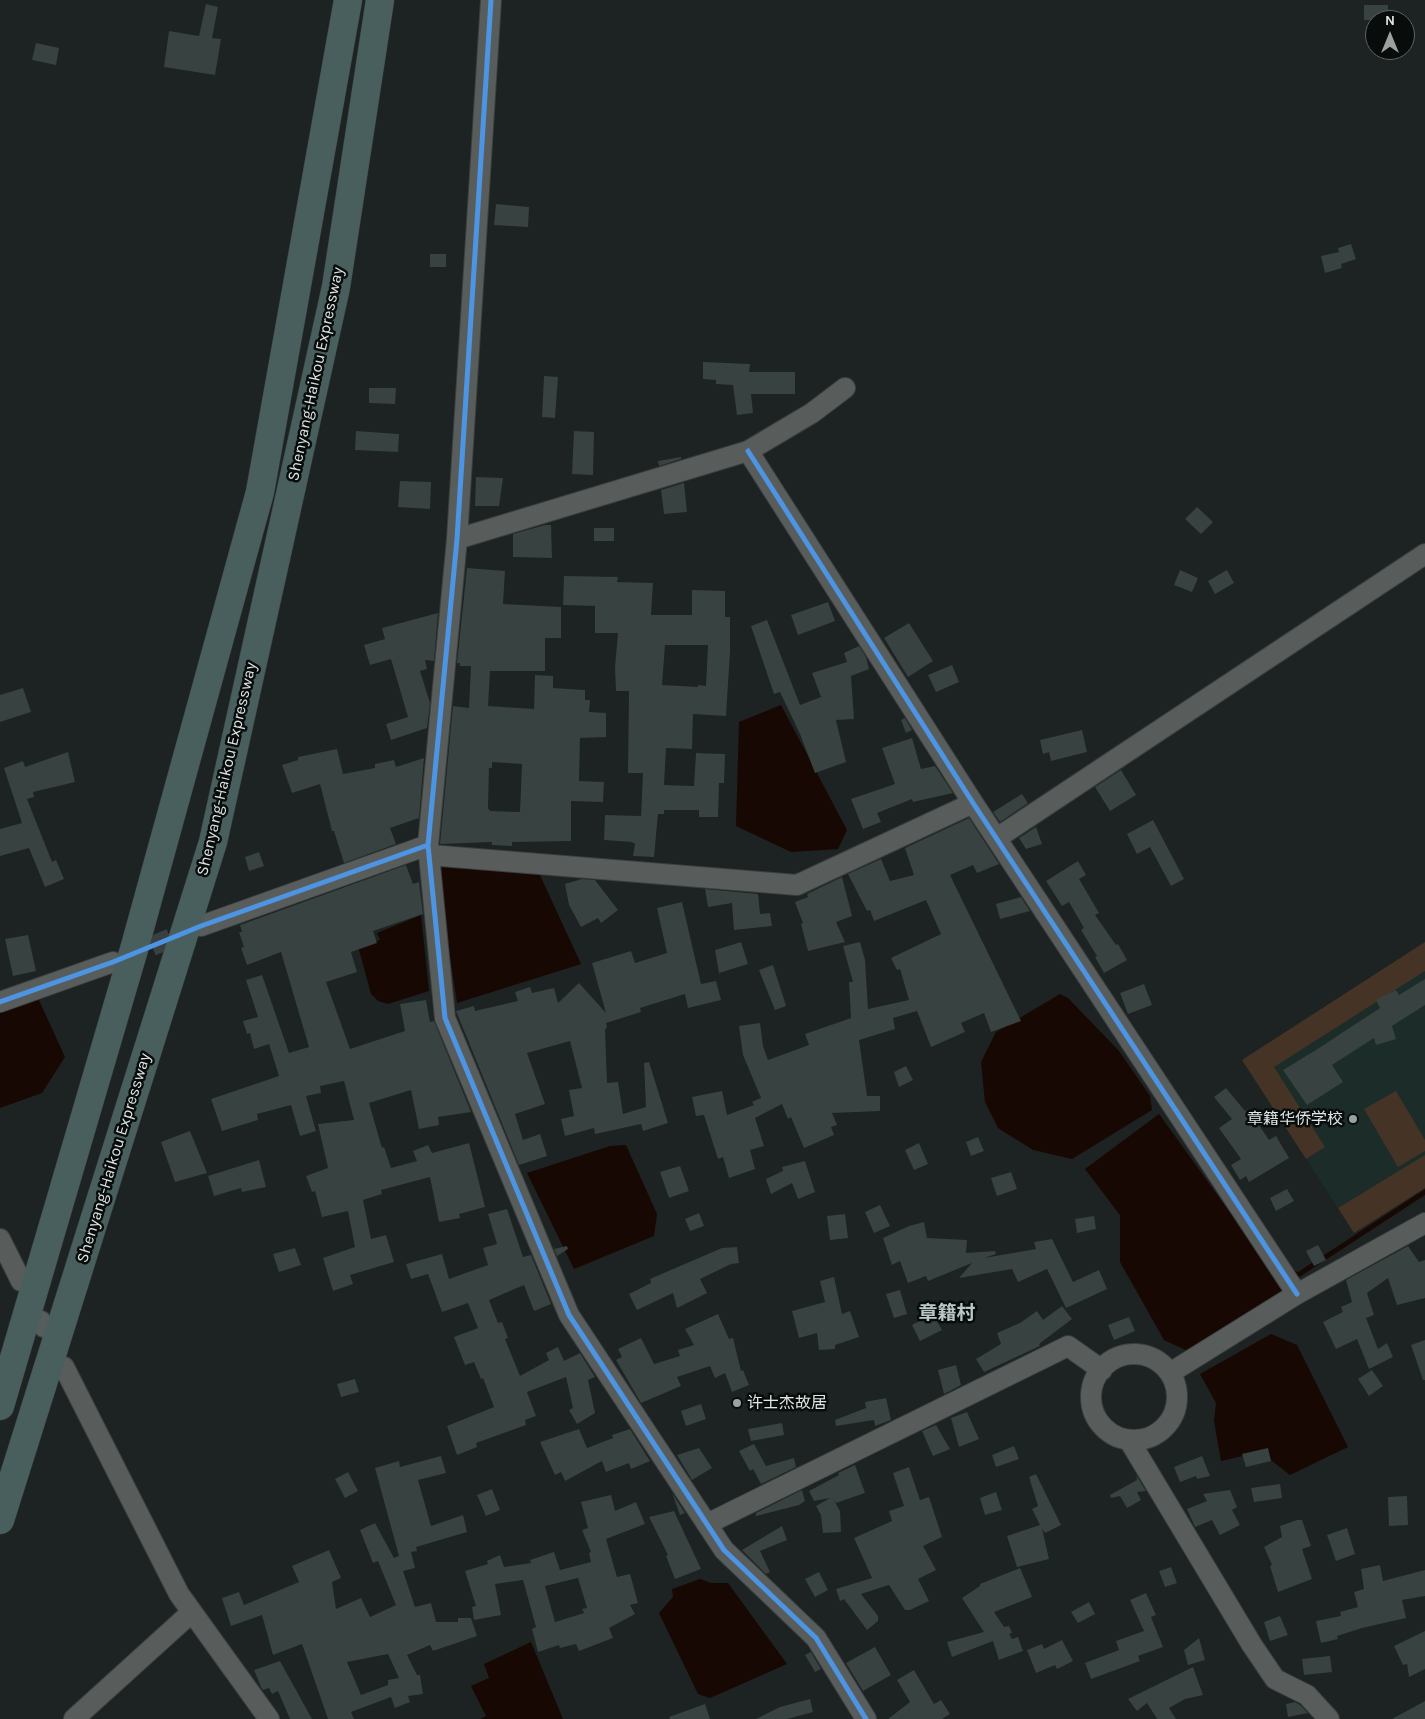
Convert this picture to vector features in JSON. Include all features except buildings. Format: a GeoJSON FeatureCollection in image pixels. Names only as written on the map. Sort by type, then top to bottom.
{"type":"FeatureCollection","features":[{"type":"Feature","properties":{"kind":"highway","name":"Shenyang-Haikou Expressway"},"geometry":{"type":"LineString","coordinates":[[0,1406],[135,946],[260,492],[348,0]]}},
{"type":"Feature","properties":{"kind":"highway","name":"Shenyang-Haikou Expressway"},"geometry":{"type":"LineString","coordinates":[[0,1520],[213,842],[336,287],[380,0]]}},
{"type":"Feature","properties":{"kind":"street"},"geometry":{"type":"LineString","coordinates":[[491,0],[457,539],[428,850],[445,1018],[568,1316],[724,1550],[816,1638],[866,1719]]}},
{"type":"Feature","properties":{"kind":"street"},"geometry":{"type":"LineString","coordinates":[[457,539],[748,451],[812,413],[845,388]]}},
{"type":"Feature","properties":{"kind":"street"},"geometry":{"type":"LineString","coordinates":[[748,451],[974,803],[1297,1294]]}},
{"type":"Feature","properties":{"kind":"street"},"geometry":{"type":"LineString","coordinates":[[997,838],[1425,554]]}},
{"type":"Feature","properties":{"kind":"street"},"geometry":{"type":"LineString","coordinates":[[201,926],[428,850],[797,885],[974,803]]}},
{"type":"Feature","properties":{"kind":"street"},"geometry":{"type":"LineString","coordinates":[[0,1002],[113,962]]}},
{"type":"Feature","properties":{"kind":"street"},"geometry":{"type":"LineString","coordinates":[[1170,1373],[1297,1294],[1425,1223]]}},
{"type":"Feature","properties":{"kind":"street"},"geometry":{"type":"LineString","coordinates":[[0,1239],[21,1281]]}},
{"type":"Feature","properties":{"kind":"street"},"geometry":{"type":"LineString","coordinates":[[707,1524],[1068,1346],[1102,1370]]}},
{"type":"Feature","properties":{"kind":"street"},"geometry":{"type":"LineString","coordinates":[[1132,1354],[1147,1356],[1160,1363],[1170,1373],[1176,1386],[1177,1401],[1174,1414],[1167,1426],[1149,1437],[1129,1440],[1116,1436],[1104,1428],[1096,1417],[1092,1404],[1092,1390],[1102,1370],[1118,1358],[1132,1354]]}},
{"type":"Feature","properties":{"kind":"street"},"geometry":{"type":"LineString","coordinates":[[64,1367],[179,1594],[269,1719]]}},
{"type":"Feature","properties":{"kind":"street"},"geometry":{"type":"LineString","coordinates":[[1129,1440],[1252,1646],[1275,1679],[1307,1695],[1330,1719]]}},
{"type":"Feature","properties":{"kind":"street"},"geometry":{"type":"LineString","coordinates":[[74,1719],[192,1612]]}},
{"type":"Feature","properties":{"kind":"shaded area"},"geometry":{"type":"Polygon","coordinates":[[[781,705],[847,830],[838,849],[791,852],[736,826],[739,722],[781,705]]]}},
{"type":"Feature","properties":{"kind":"shaded area"},"geometry":{"type":"Polygon","coordinates":[[[441,867],[471,867],[539,873],[581,964],[457,1003],[438,877],[441,867]]]}},
{"type":"Feature","properties":{"kind":"shaded area"},"geometry":{"type":"Polygon","coordinates":[[[421,915],[429,991],[388,1004],[378,1001],[371,994],[358,946],[380,940],[377,933],[421,915]]]}},
{"type":"Feature","properties":{"kind":"shaded area","name":"章籍华侨学校"},"geometry":{"type":"Polygon","coordinates":[[[1425,942],[1425,1188],[1354,1233],[1242,1060],[1425,942]]]}},
{"type":"Feature","properties":{"kind":"shaded area"},"geometry":{"type":"Polygon","coordinates":[[[1425,942],[1425,971],[1274,1067],[1325,1147],[1306,1159],[1242,1060],[1425,942]]]}},
{"type":"Feature","properties":{"kind":"shaded area"},"geometry":{"type":"Polygon","coordinates":[[[1060,994],[1068,998],[1119,1051],[1150,1096],[1152,1110],[1072,1159],[1033,1150],[998,1128],[985,1102],[981,1062],[996,1032],[1060,994]]]}},
{"type":"Feature","properties":{"kind":"shaded area"},"geometry":{"type":"Polygon","coordinates":[[[38,998],[65,1057],[42,1093],[0,1108],[0,1013],[38,998]]]}},
{"type":"Feature","properties":{"kind":"shaded area"},"geometry":{"type":"Polygon","coordinates":[[[1396,1091],[1425,1140],[1425,1151],[1398,1167],[1364,1109],[1396,1091]]]}},
{"type":"Feature","properties":{"kind":"shaded area"},"geometry":{"type":"Polygon","coordinates":[[[1159,1114],[1288,1293],[1190,1352],[1164,1340],[1120,1262],[1120,1215],[1085,1169],[1159,1114]]]}},
{"type":"Feature","properties":{"kind":"shaded area"},"geometry":{"type":"Polygon","coordinates":[[[626,1145],[657,1214],[654,1236],[574,1269],[527,1173],[610,1146],[626,1145]]]}},
{"type":"Feature","properties":{"kind":"shaded area"},"geometry":{"type":"Polygon","coordinates":[[[1425,1155],[1425,1188],[1354,1233],[1338,1208],[1425,1155]]]}},
{"type":"Feature","properties":{"kind":"shaded area"},"geometry":{"type":"Polygon","coordinates":[[[1271,1334],[1297,1345],[1348,1447],[1290,1475],[1267,1457],[1243,1456],[1221,1461],[1214,1421],[1216,1403],[1200,1374],[1271,1334]]]}},
{"type":"Feature","properties":{"kind":"shaded area"},"geometry":{"type":"Polygon","coordinates":[[[700,1579],[711,1583],[728,1583],[787,1664],[710,1698],[698,1694],[659,1613],[673,1597],[672,1589],[700,1579]]]}},
{"type":"Feature","properties":{"kind":"shaded area"},"geometry":{"type":"Polygon","coordinates":[[[531,1642],[563,1719],[480,1719],[486,1716],[471,1686],[489,1678],[484,1664],[531,1642]]]}},
{"type":"Feature","properties":{"kind":"waterway"},"geometry":{"type":"LineString","coordinates":[[1292,1272],[1298,1275],[1425,1192]]}},
{"type":"Feature","properties":{"kind":"tunnel"},"geometry":{"type":"LineString","coordinates":[[124,957],[192,930]]}},
{"type":"Feature","properties":{"kind":"cycle path"},"geometry":{"type":"LineString","coordinates":[[0,1002],[113,962],[201,926],[428,845],[457,539],[491,0]]}},
{"type":"Feature","properties":{"kind":"cycle path"},"geometry":{"type":"LineString","coordinates":[[748,451],[973,803],[1297,1294]]}},
{"type":"Feature","properties":{"kind":"cycle path"},"geometry":{"type":"LineString","coordinates":[[428,845],[445,1018],[569,1315],[724,1550],[816,1638],[866,1719]]}},
{"type":"Feature","properties":{"kind":"place","name":"章籍华侨学校"},"geometry":{"type":"Point","coordinates":[1353,1119]}},
{"type":"Feature","properties":{"kind":"place","name":"许士杰故居"},"geometry":{"type":"Point","coordinates":[737,1403]}},
{"type":"Feature","properties":{"kind":"district","name":"章籍村"},"geometry":{"type":"Point","coordinates":[947,1314]}}]}
